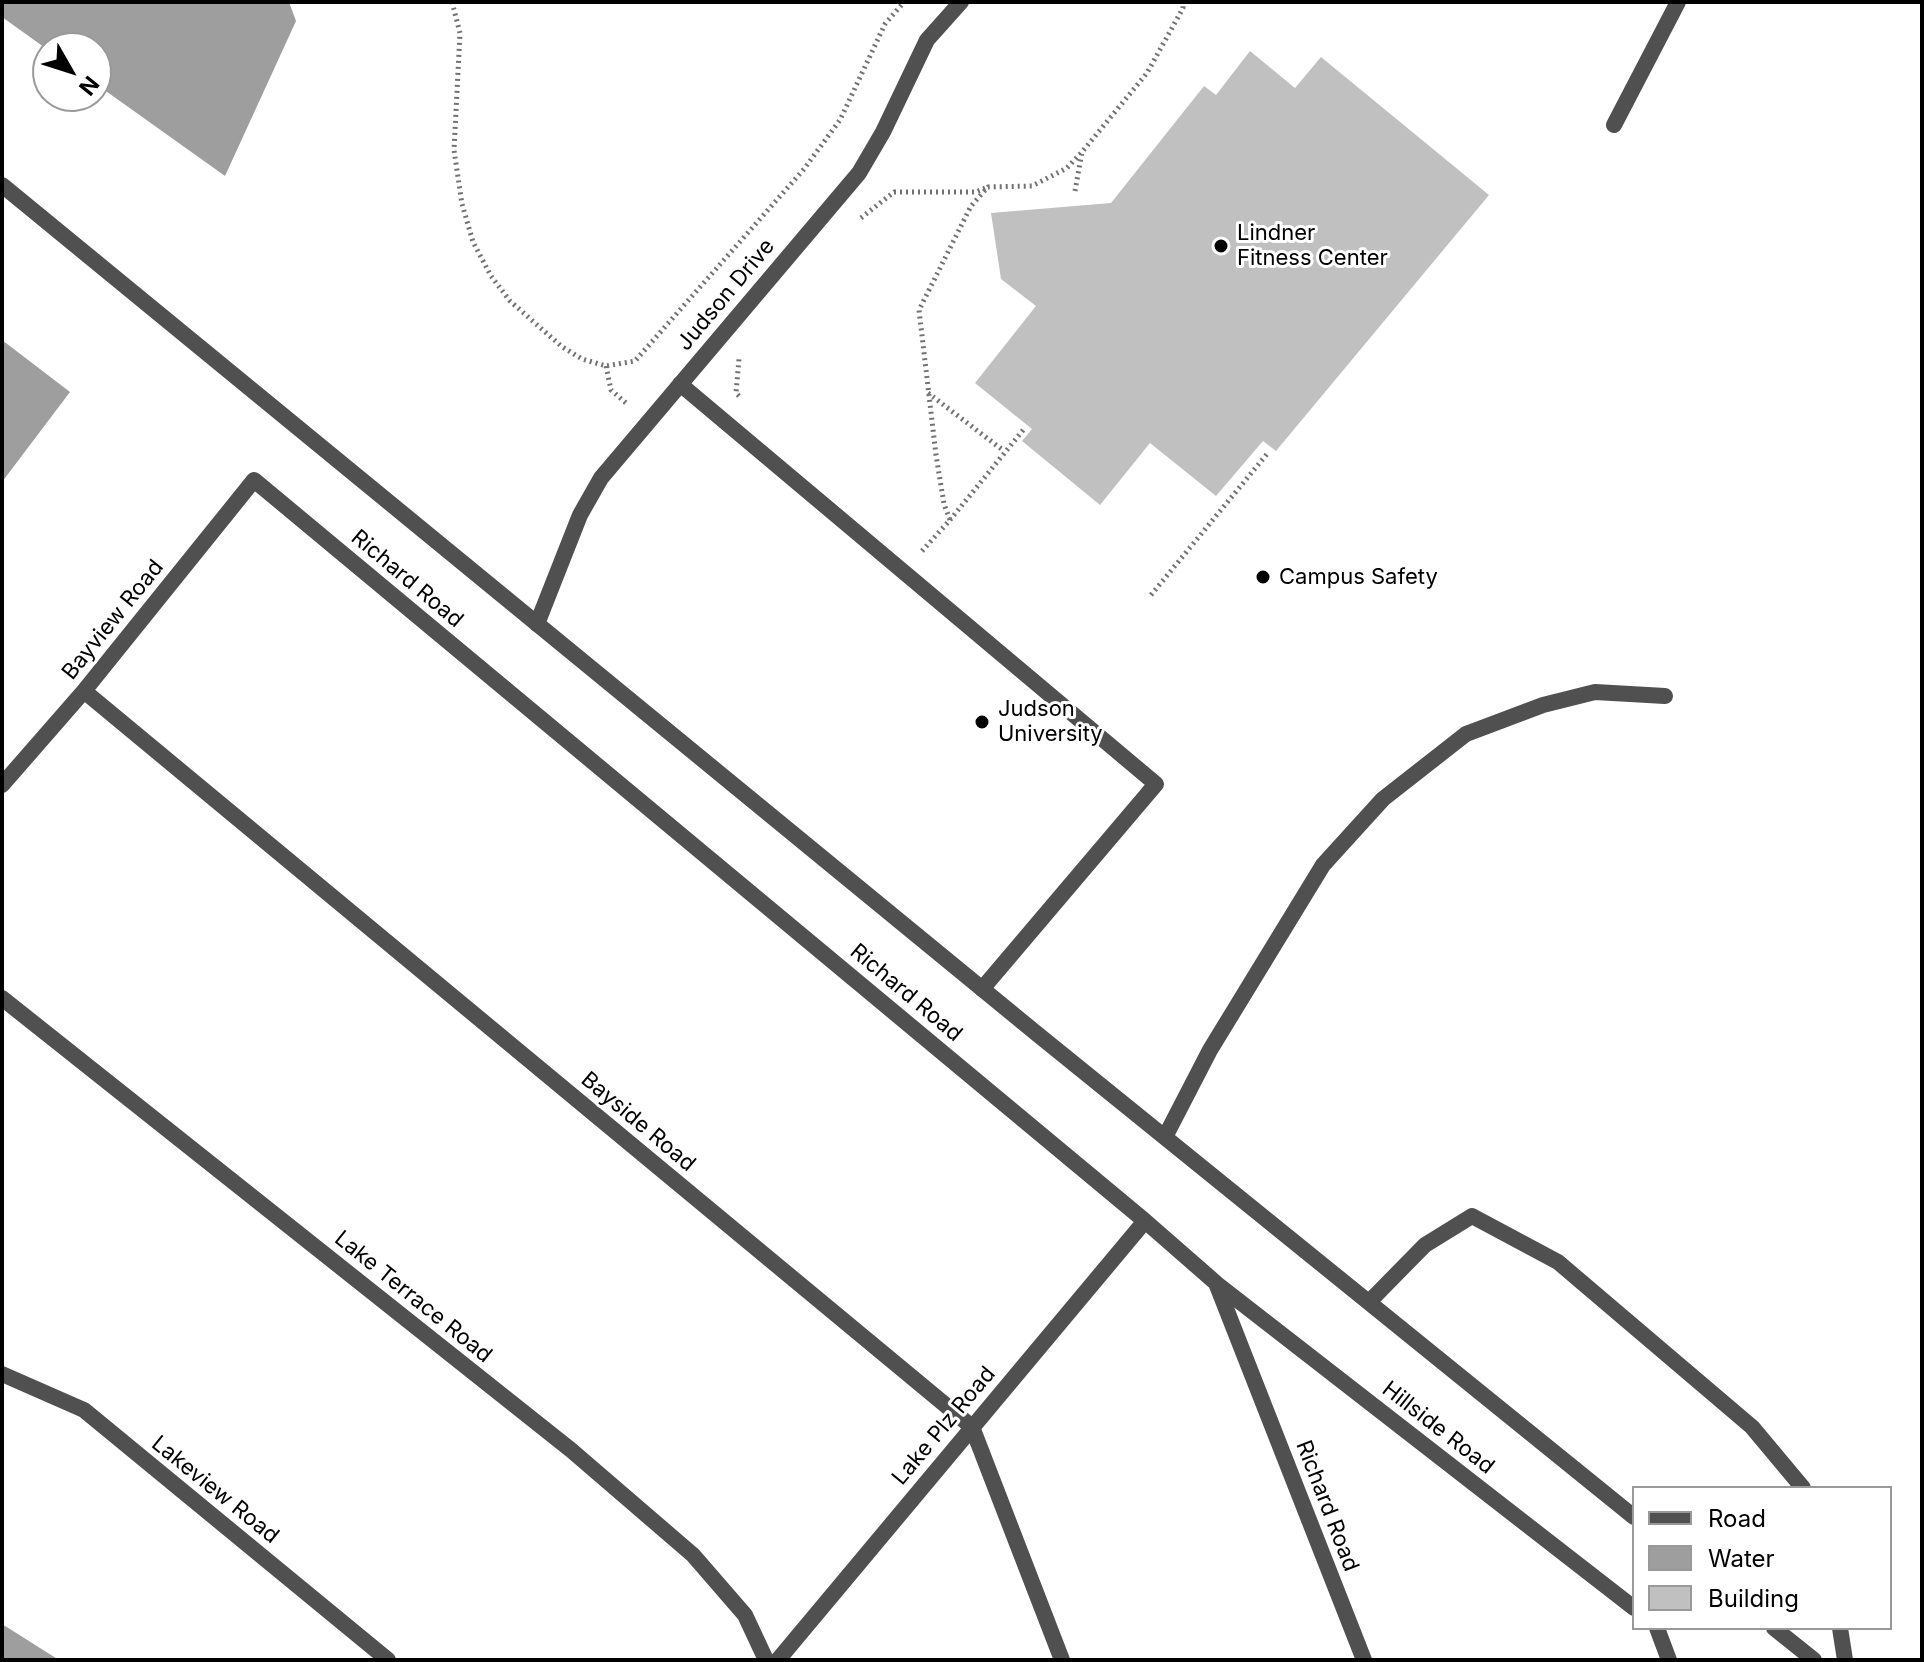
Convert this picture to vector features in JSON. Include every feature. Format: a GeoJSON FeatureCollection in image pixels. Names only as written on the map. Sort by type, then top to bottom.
{"type":"FeatureCollection","features":[{"type":"Feature","properties":{"kind":"street","name":"Judson Drive"},"geometry":{"type":"LineString","coordinates":[[537,624],[580,515],[601,478],[859,173],[883,132],[927,40],[961,2]]}},
{"type":"Feature","properties":{"kind":"street"},"geometry":{"type":"LineString","coordinates":[[1614,125],[1678,2]]}},
{"type":"Feature","properties":{"kind":"street"},"geometry":{"type":"LineString","coordinates":[[2,185],[982,989],[1632,1515]]}},
{"type":"Feature","properties":{"kind":"street"},"geometry":{"type":"LineString","coordinates":[[680,384],[1156,784],[982,989]]}},
{"type":"Feature","properties":{"kind":"street","name":"Bayview Road"},"geometry":{"type":"LineString","coordinates":[[2,785],[84,691],[254,480]]}},
{"type":"Feature","properties":{"kind":"street","name":"Richard Road"},"geometry":{"type":"LineString","coordinates":[[254,480],[1216,1283],[1364,1660]]}},
{"type":"Feature","properties":{"kind":"street","name":"Bayside Road"},"geometry":{"type":"LineString","coordinates":[[84,691],[972,1427],[1062,1660]]}},
{"type":"Feature","properties":{"kind":"street"},"geometry":{"type":"LineString","coordinates":[[1165,1137],[1210,1050],[1323,865],[1383,799],[1466,734],[1543,705],[1595,692],[1665,696]]}},
{"type":"Feature","properties":{"kind":"street","name":"Lake Terrace Road"},"geometry":{"type":"LineString","coordinates":[[2,998],[571,1450],[682,1545],[745,1615],[766,1660]]}},
{"type":"Feature","properties":{"kind":"street"},"geometry":{"type":"LineString","coordinates":[[1369,1302],[1425,1245],[1472,1216],[1558,1262],[1752,1427],[1801,1486]]}},
{"type":"Feature","properties":{"kind":"street","name":"Lake Plz Road"},"geometry":{"type":"LineString","coordinates":[[778,1660],[1145,1221]]}},
{"type":"Feature","properties":{"kind":"street","name":"Hillside Road"},"geometry":{"type":"LineString","coordinates":[[1216,1283],[1632,1606]]}},
{"type":"Feature","properties":{"kind":"street","name":"Lakeview Road"},"geometry":{"type":"LineString","coordinates":[[2,1374],[84,1410],[388,1660]]}},
{"type":"Feature","properties":{"kind":"street"},"geometry":{"type":"LineString","coordinates":[[1658,1630],[1669,1660]]}},
{"type":"Feature","properties":{"kind":"street"},"geometry":{"type":"LineString","coordinates":[[1776,1630],[1814,1660]]}},
{"type":"Feature","properties":{"kind":"street"},"geometry":{"type":"LineString","coordinates":[[1840,1630],[1845,1660]]}},
{"type":"Feature","properties":{"kind":"path"},"geometry":{"type":"LineString","coordinates":[[452,2],[460,33],[454,150],[462,204],[473,242],[491,276],[510,301],[561,346],[582,359],[606,366],[635,361],[804,169],[840,120],[885,24],[904,2]]}},
{"type":"Feature","properties":{"kind":"path"},"geometry":{"type":"LineString","coordinates":[[852,225],[894,192],[976,192],[988,187],[1032,186],[1067,168],[1147,73],[1183,8],[1183,2]]}},
{"type":"Feature","properties":{"kind":"path"},"geometry":{"type":"LineString","coordinates":[[1075,191],[1082,152]]}},
{"type":"Feature","properties":{"kind":"path"},"geometry":{"type":"LineString","coordinates":[[950,520],[944,504],[919,310],[971,206],[988,187]]}},
{"type":"Feature","properties":{"kind":"path"},"geometry":{"type":"LineString","coordinates":[[746,405],[736,393],[739,359],[749,347]]}},
{"type":"Feature","properties":{"kind":"path"},"geometry":{"type":"LineString","coordinates":[[606,366],[611,390],[626,403]]}},
{"type":"Feature","properties":{"kind":"path"},"geometry":{"type":"LineString","coordinates":[[928,393],[1004,451]]}},
{"type":"Feature","properties":{"kind":"path"},"geometry":{"type":"LineString","coordinates":[[903,572],[1024,429]]}},
{"type":"Feature","properties":{"kind":"path"},"geometry":{"type":"LineString","coordinates":[[1151,595],[1267,454]]}},
{"type":"Feature","properties":{"kind":"water"},"geometry":{"type":"Polygon","coordinates":[[[2,2],[289,2],[296,21],[225,176],[112,95],[112,32],[32,32],[32,39],[2,17],[2,2]]]}},
{"type":"Feature","properties":{"kind":"water"},"geometry":{"type":"Polygon","coordinates":[[[2,340],[70,392],[2,482],[2,340]]]}},
{"type":"Feature","properties":{"kind":"water"},"geometry":{"type":"Polygon","coordinates":[[[2,1624],[59,1660],[2,1660],[2,1624]]]}},
{"type":"Feature","properties":{"kind":"building","name":"Lindner Fitness Center"},"geometry":{"type":"Polygon","coordinates":[[[1250,51],[1295,88],[1321,57],[1489,195],[1276,451],[1263,441],[1216,496],[1150,443],[1100,505],[1022,441],[1032,429],[975,383],[1036,306],[1001,279],[991,213],[1111,203],[1204,86],[1216,95],[1250,51]]]}},
{"type":"Feature","properties":{"kind":"place","name":"Lindner Fitness Center"},"geometry":{"type":"Point","coordinates":[1221,246]}},
{"type":"Feature","properties":{"kind":"place","name":"Campus Safety"},"geometry":{"type":"Point","coordinates":[1263,577]}},
{"type":"Feature","properties":{"kind":"place","name":"Judson University"},"geometry":{"type":"Point","coordinates":[982,722]}}]}
